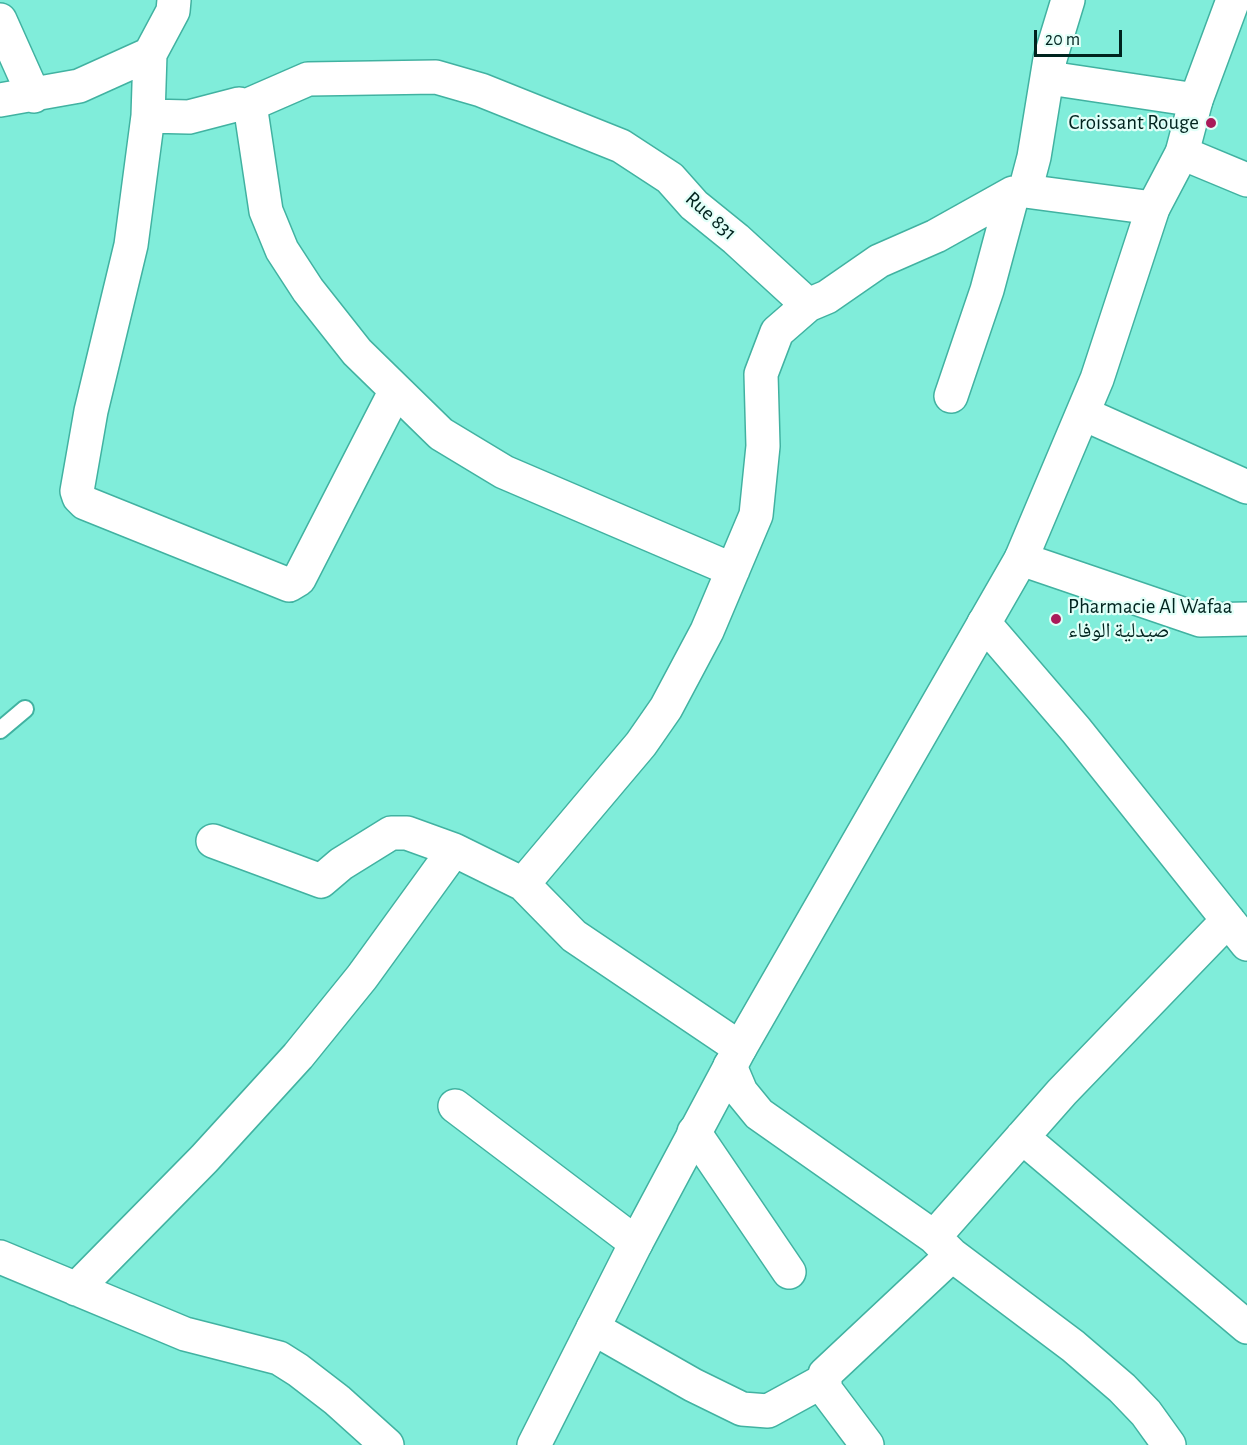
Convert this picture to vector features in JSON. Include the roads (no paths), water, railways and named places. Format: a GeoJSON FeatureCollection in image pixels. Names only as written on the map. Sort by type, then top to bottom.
{"type":"FeatureCollection","features":[{"type":"Feature","properties":{"kind":"street"},"geometry":{"type":"LineString","coordinates":[[174,0],[173,11],[150,54],[148,116],[130,244],[92,411],[77,491],[79,497],[85,503],[289,585],[299,579],[395,392]]}},
{"type":"Feature","properties":{"kind":"street"},"geometry":{"type":"LineString","coordinates":[[951,396],[1019,192],[1034,157],[1049,78],[1050,59],[1068,0]]}},
{"type":"Feature","properties":{"kind":"street"},"geometry":{"type":"LineString","coordinates":[[534,1445],[636,1243],[735,1057],[1021,559],[1083,414],[1110,343],[1153,208],[1182,153],[1196,100],[1233,0]]}},
{"type":"Feature","properties":{"kind":"street"},"geometry":{"type":"LineString","coordinates":[[0,20],[34,96]]}},
{"type":"Feature","properties":{"kind":"street"},"geometry":{"type":"LineString","coordinates":[[0,100],[34,96],[79,86],[150,54]]}},
{"type":"Feature","properties":{"kind":"street","name":"Rue 831"},"geometry":{"type":"LineString","coordinates":[[148,116],[189,117],[239,104],[246,106],[308,79],[436,78],[481,90],[621,146],[670,178],[694,205],[736,239],[808,305]]}},
{"type":"Feature","properties":{"kind":"street"},"geometry":{"type":"LineString","coordinates":[[1049,78],[1196,100]]}},
{"type":"Feature","properties":{"kind":"street"},"geometry":{"type":"LineString","coordinates":[[246,106],[251,111],[266,212],[282,250],[308,290],[357,352],[395,392],[441,434],[504,472],[733,570]]}},
{"type":"Feature","properties":{"kind":"street"},"geometry":{"type":"LineString","coordinates":[[1182,153],[1247,180]]}},
{"type":"Feature","properties":{"kind":"street"},"geometry":{"type":"LineString","coordinates":[[523,884],[640,744],[666,708],[707,631],[756,515],[763,447],[761,374],[777,332],[808,305],[827,297],[879,261],[936,236],[1019,192],[1153,208]]}},
{"type":"Feature","properties":{"kind":"street"},"geometry":{"type":"LineString","coordinates":[[1083,414],[1247,487]]}},
{"type":"Feature","properties":{"kind":"street"},"geometry":{"type":"LineString","coordinates":[[1021,559],[1200,620],[1247,619]]}},
{"type":"Feature","properties":{"kind":"street"},"geometry":{"type":"LineString","coordinates":[[867,1445],[825,1389],[823,1381],[825,1374],[943,1246],[1022,1137],[1062,1092],[1238,932],[1076,730],[984,623]]}},
{"type":"Feature","properties":{"kind":"street"},"geometry":{"type":"LineString","coordinates":[[213,841],[321,882],[341,864],[391,833],[408,833],[454,850],[523,884],[574,936],[735,1057],[741,1092],[759,1114],[943,1246],[1073,1346],[1122,1388],[1146,1413],[1169,1445]]}},
{"type":"Feature","properties":{"kind":"street"},"geometry":{"type":"LineString","coordinates":[[76,1289],[204,1159],[298,1056],[362,977],[454,850]]}},
{"type":"Feature","properties":{"kind":"street"},"geometry":{"type":"LineString","coordinates":[[455,1106],[636,1243]]}},
{"type":"Feature","properties":{"kind":"street"},"geometry":{"type":"LineString","coordinates":[[694,1132],[789,1272]]}},
{"type":"Feature","properties":{"kind":"street"},"geometry":{"type":"LineString","coordinates":[[1022,1137],[1247,1327]]}},
{"type":"Feature","properties":{"kind":"street"},"geometry":{"type":"LineString","coordinates":[[0,1257],[185,1334],[279,1358],[337,1400],[387,1445]]}},
{"type":"Feature","properties":{"kind":"street"},"geometry":{"type":"LineString","coordinates":[[593,1328],[693,1386],[742,1409],[768,1411],[823,1381]]}},
{"type":"Feature","properties":{"kind":"lane"},"geometry":{"type":"LineString","coordinates":[[0,730],[25,709]]}},
{"type":"Feature","properties":{"kind":"place","name":"Croissant Rouge"},"geometry":{"type":"Point","coordinates":[1211,123]}},
{"type":"Feature","properties":{"kind":"place","name":"Pharmacie Al Wafaa صيدلية الوفاء"},"geometry":{"type":"Point","coordinates":[1056,619]}}]}
